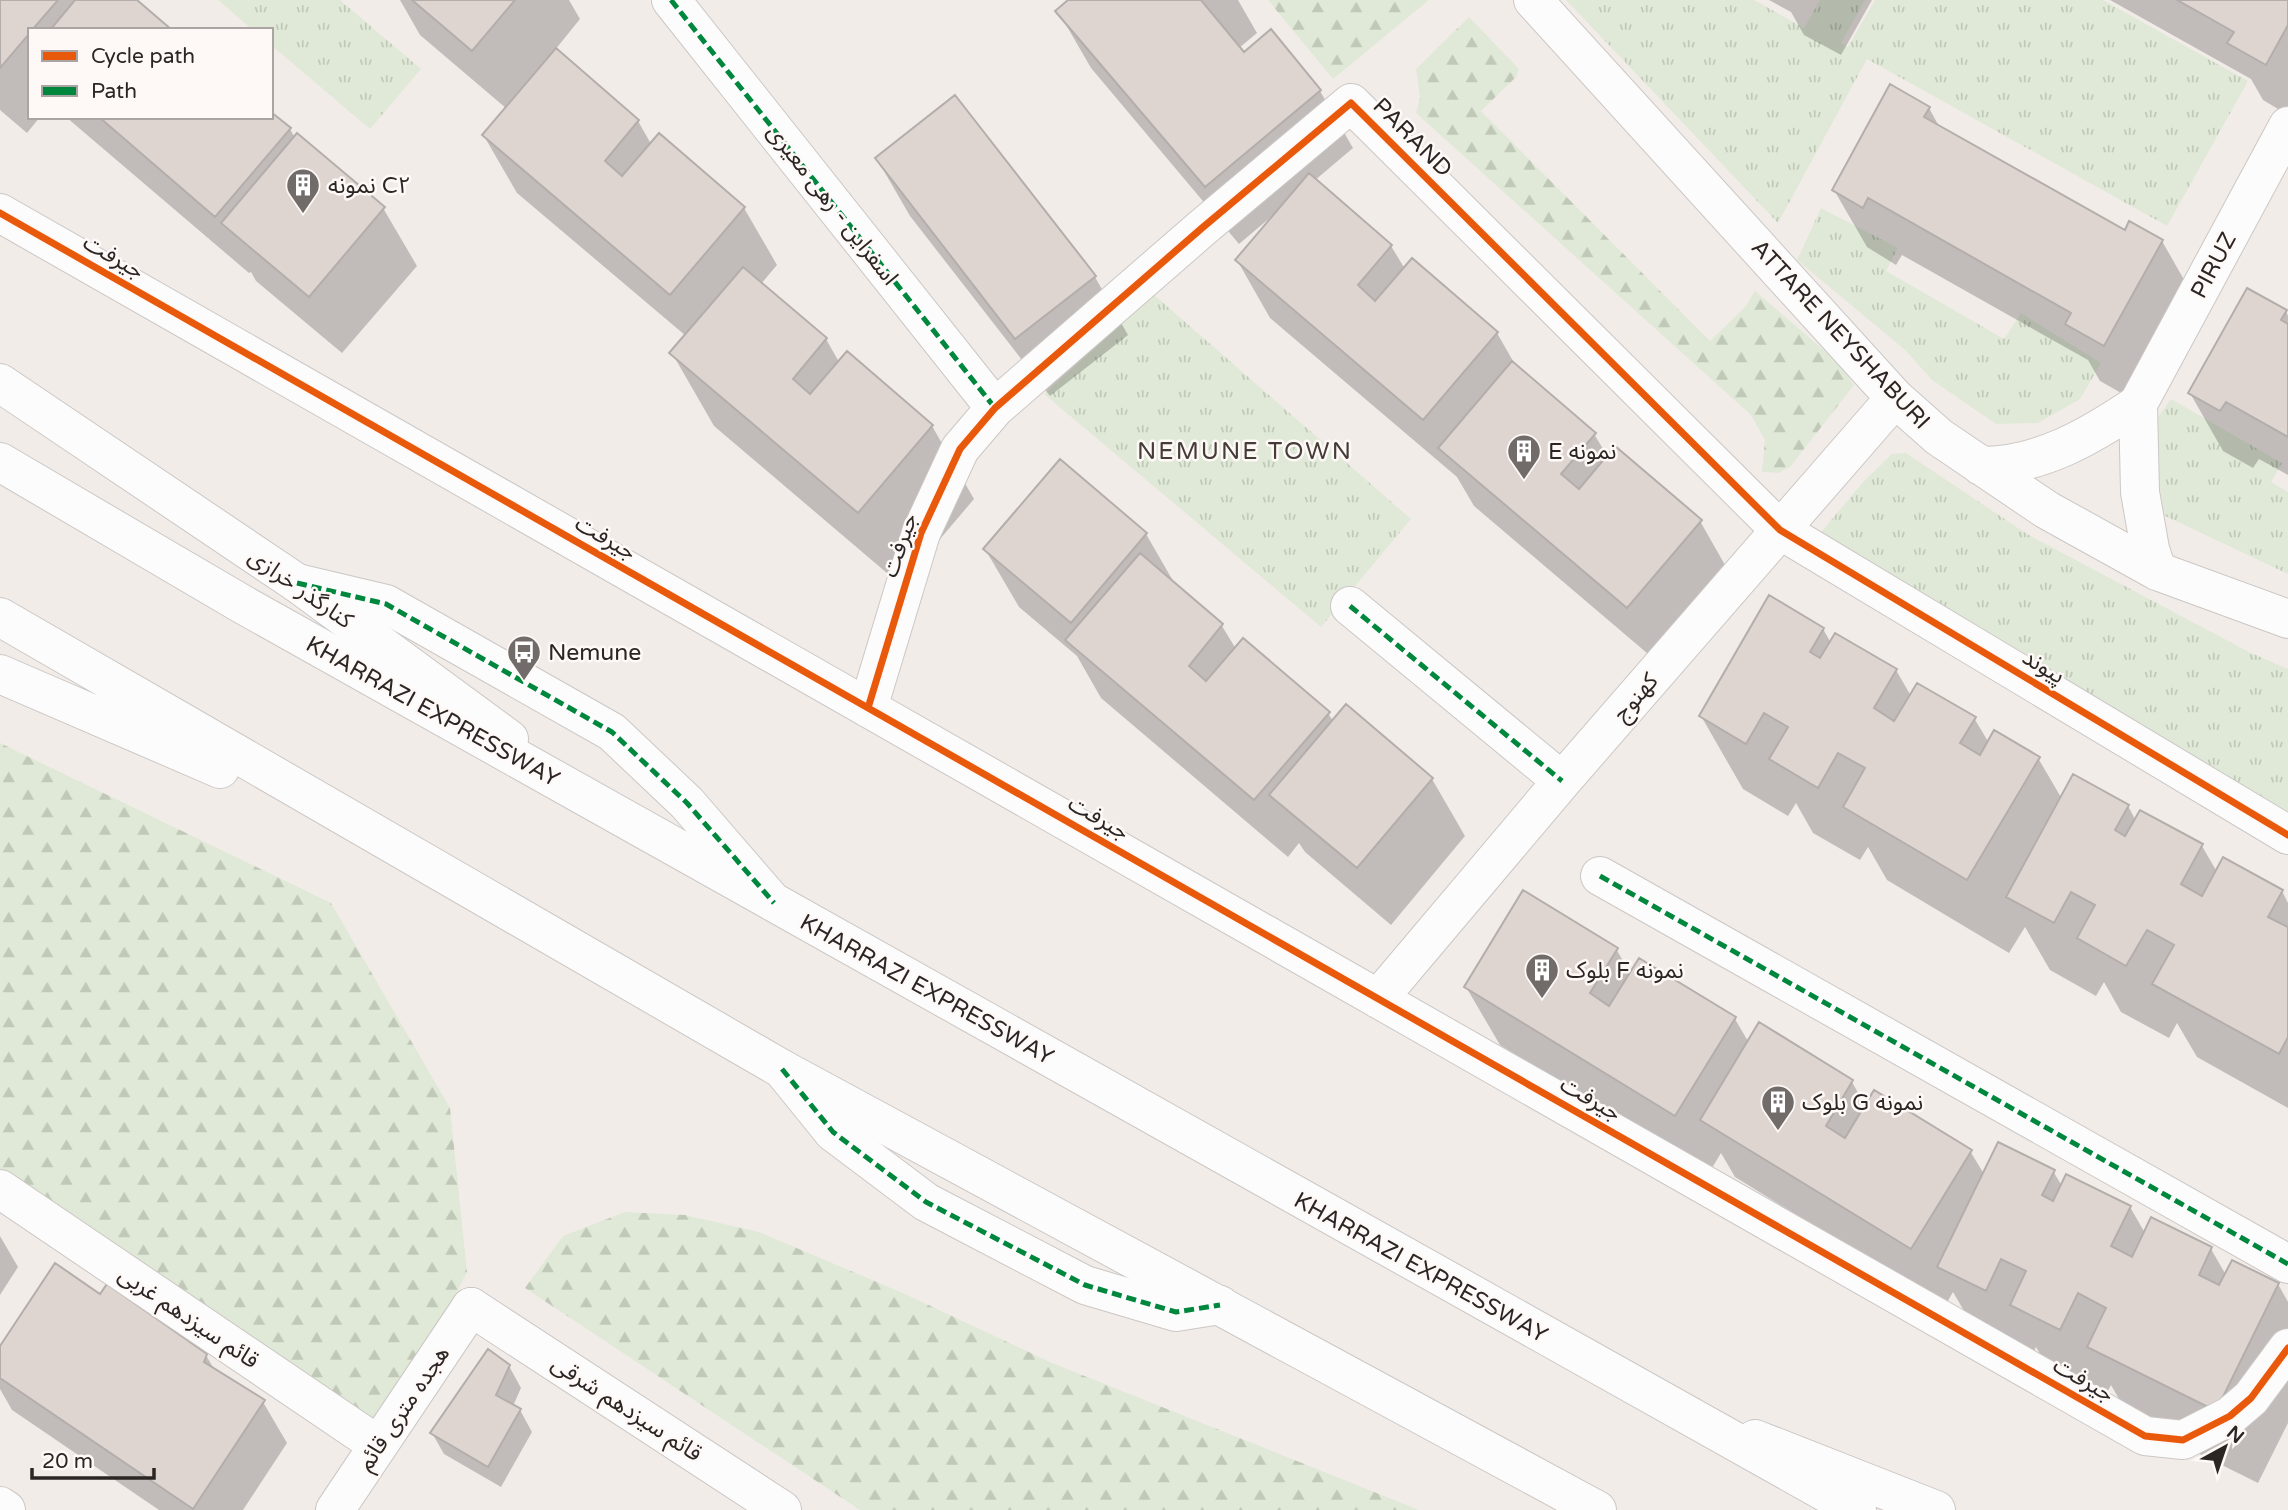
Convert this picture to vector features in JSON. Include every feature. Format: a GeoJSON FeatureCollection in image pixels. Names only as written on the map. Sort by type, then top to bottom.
{"type":"FeatureCollection","features":[{"type":"Feature","properties":{"kind":"main road","name":"اسفراين - رهی معیری"},"geometry":{"type":"LineString","coordinates":[[671,0],[995,408]]}},
{"type":"Feature","properties":{"kind":"main road","name":"ATTARE NEYSHABURI"},"geometry":{"type":"LineString","coordinates":[[1533,0],[1895,398],[1939,437],[2047,510],[2157,571],[2288,619]]}},
{"type":"Feature","properties":{"kind":"main road","name":"PARAND"},"geometry":{"type":"LineString","coordinates":[[995,408],[1351,103],[1780,530]]}},
{"type":"Feature","properties":{"kind":"main road","name":"PIRUZ"},"geometry":{"type":"LineString","coordinates":[[1981,466],[2007,466],[2067,447],[2138,404],[2288,126]]}},
{"type":"Feature","properties":{"kind":"main road","name":"جيرفت"},"geometry":{"type":"LineString","coordinates":[[0,213],[2146,1436],[2183,1440],[2230,1416],[2251,1398],[2288,1348]]}},
{"type":"Feature","properties":{"kind":"main road","name":"کنارگذر خرازی"},"geometry":{"type":"LineString","coordinates":[[0,383],[297,583],[595,802]]}},
{"type":"Feature","properties":{"kind":"main road","name":"كهنوج"},"geometry":{"type":"LineString","coordinates":[[1378,999],[1562,781],[1895,398]]}},
{"type":"Feature","properties":{"kind":"main road","name":"PIRUZ"},"geometry":{"type":"LineString","coordinates":[[2138,404],[2140,492],[2150,549],[2157,571]]}},
{"type":"Feature","properties":{"kind":"main road","name":"جیرفت"},"geometry":{"type":"LineString","coordinates":[[868,708],[921,533],[960,449],[995,408]]}},
{"type":"Feature","properties":{"kind":"main road","name":"KHARRAZI EXPRESSWAY"},"geometry":{"type":"LineString","coordinates":[[0,462],[242,604],[1857,1510]]}},
{"type":"Feature","properties":{"kind":"main road","name":"پیوند"},"geometry":{"type":"LineString","coordinates":[[1780,530],[2288,835]]}},
{"type":"Feature","properties":{"kind":"main road"},"geometry":{"type":"LineString","coordinates":[[297,583],[386,604],[612,732],[687,803],[774,903]]}},
{"type":"Feature","properties":{"kind":"main road"},"geometry":{"type":"LineString","coordinates":[[1350,606],[1562,781]]}},
{"type":"Feature","properties":{"kind":"main road"},"geometry":{"type":"LineString","coordinates":[[0,617],[782,1069],[1597,1510]]}},
{"type":"Feature","properties":{"kind":"main road"},"geometry":{"type":"LineString","coordinates":[[0,674],[358,826]]}},
{"type":"Feature","properties":{"kind":"main road"},"geometry":{"type":"LineString","coordinates":[[1600,876],[2288,1264]]}},
{"type":"Feature","properties":{"kind":"main road","name":"قائم سیزدهم غربی"},"geometry":{"type":"LineString","coordinates":[[0,1189],[378,1445]]}},
{"type":"Feature","properties":{"kind":"main road","name":"هجده متری قائم"},"geometry":{"type":"LineString","coordinates":[[335,1510],[471,1307]]}},
{"type":"Feature","properties":{"kind":"main road","name":"قائم سیزدهم شرقی"},"geometry":{"type":"LineString","coordinates":[[471,1307],[782,1510]]}},
{"type":"Feature","properties":{"kind":"main road"},"geometry":{"type":"LineString","coordinates":[[1663,1403],[1936,1510]]}},
{"type":"Feature","properties":{"kind":"main road"},"geometry":{"type":"LineString","coordinates":[[0,1506],[6,1510]]}},
{"type":"Feature","properties":{"kind":"green space"},"geometry":{"type":"Polygon","coordinates":[[[218,0],[340,0],[421,69],[370,129],[273,47],[273,28],[251,28],[218,0]]]}},
{"type":"Feature","properties":{"kind":"green space"},"geometry":{"type":"Polygon","coordinates":[[[1268,0],[1429,0],[1333,79],[1268,0]]]}},
{"type":"Feature","properties":{"kind":"green space"},"geometry":{"type":"Polygon","coordinates":[[[1566,0],[1754,0],[1804,28],[1820,0],[1865,0],[1841,43],[1848,47],[1875,0],[2103,0],[2248,81],[2167,226],[1867,59],[1778,223],[1566,0]]]}},
{"type":"Feature","properties":{"kind":"green space"},"geometry":{"type":"Polygon","coordinates":[[[1469,17],[1519,69],[1516,77],[1481,111],[1710,341],[1745,307],[1755,291],[1840,364],[1854,385],[1790,467],[1778,473],[1762,472],[1765,440],[1751,415],[1416,113],[1420,97],[1416,69],[1469,17]]]}},
{"type":"Feature","properties":{"kind":"green space"},"geometry":{"type":"Polygon","coordinates":[[[1821,208],[1898,248],[1886,271],[2004,339],[2021,313],[2101,363],[2080,399],[2038,423],[1996,424],[1932,380],[1905,350],[1797,260],[1821,208]]]}},
{"type":"Feature","properties":{"kind":"green space"},"geometry":{"type":"Polygon","coordinates":[[[1154,295],[1411,519],[1321,627],[1044,394],[1154,295]]]}},
{"type":"Feature","properties":{"kind":"green space"},"geometry":{"type":"Polygon","coordinates":[[[2171,399],[2282,463],[2271,482],[2288,492],[2288,574],[2163,515],[2158,468],[2158,417],[2171,399]]]}},
{"type":"Feature","properties":{"kind":"green space"},"geometry":{"type":"Polygon","coordinates":[[[1906,453],[2027,534],[2249,652],[2288,669],[2288,813],[1816,538],[1864,481],[1892,454],[1906,453]]]}},
{"type":"Feature","properties":{"kind":"green space"},"geometry":{"type":"Polygon","coordinates":[[[0,743],[331,903],[450,1108],[467,1272],[378,1445],[0,1189],[0,743]]]}},
{"type":"Feature","properties":{"kind":"green space"},"geometry":{"type":"Polygon","coordinates":[[[625,1212],[685,1215],[759,1232],[905,1294],[1052,1363],[1419,1510],[860,1510],[525,1288],[563,1236],[625,1212]]]}},
{"type":"Feature","properties":{"kind":"building"},"geometry":{"type":"Polygon","coordinates":[[[0,0],[58,0],[34,28],[28,28],[28,35],[0,68],[0,0]]]}},
{"type":"Feature","properties":{"kind":"building"},"geometry":{"type":"Polygon","coordinates":[[[75,0],[137,0],[170,28],[52,28],[75,0]]]}},
{"type":"Feature","properties":{"kind":"building"},"geometry":{"type":"Polygon","coordinates":[[[412,0],[515,0],[472,51],[412,0]]]}},
{"type":"Feature","properties":{"kind":"building"},"geometry":{"type":"Polygon","coordinates":[[[1068,0],[1201,0],[1244,52],[1271,29],[1321,90],[1205,187],[1055,11],[1068,0]]]}},
{"type":"Feature","properties":{"kind":"building"},"geometry":{"type":"Polygon","coordinates":[[[2177,0],[2288,0],[2288,25],[2266,65],[2227,43],[2234,32],[2177,0]]]}},
{"type":"Feature","properties":{"kind":"building"},"geometry":{"type":"Polygon","coordinates":[[[556,48],[639,120],[605,161],[622,176],[659,133],[745,207],[670,295],[482,135],[556,48]]]}},
{"type":"Feature","properties":{"kind":"building"},"geometry":{"type":"Polygon","coordinates":[[[1890,84],[1930,107],[1924,117],[2125,230],[2129,221],[2163,240],[2104,346],[2065,324],[2071,313],[1868,198],[1863,208],[1832,190],[1890,84]]]}},
{"type":"Feature","properties":{"kind":"building"},"geometry":{"type":"Polygon","coordinates":[[[955,95],[1096,276],[1015,339],[875,158],[955,95]]]}},
{"type":"Feature","properties":{"kind":"building"},"geometry":{"type":"Polygon","coordinates":[[[273,114],[291,128],[215,217],[101,119],[273,119],[273,114]]]}},
{"type":"Feature","properties":{"kind":"building","name":"نمونه C۲"},"geometry":{"type":"Polygon","coordinates":[[[297,133],[385,207],[309,297],[221,223],[297,133]]]}},
{"type":"Feature","properties":{"kind":"building"},"geometry":{"type":"Polygon","coordinates":[[[1309,173],[1392,245],[1358,285],[1375,301],[1412,258],[1498,332],[1423,420],[1235,260],[1309,173]]]}},
{"type":"Feature","properties":{"kind":"building"},"geometry":{"type":"Polygon","coordinates":[[[743,267],[827,338],[793,379],[810,394],[847,351],[933,425],[858,513],[669,353],[743,267]]]}},
{"type":"Feature","properties":{"kind":"building"},"geometry":{"type":"Polygon","coordinates":[[[2247,288],[2287,310],[2281,320],[2288,324],[2288,437],[2226,402],[2220,411],[2188,393],[2247,288]]]}},
{"type":"Feature","properties":{"kind":"building","name":"E نمونه"},"geometry":{"type":"Polygon","coordinates":[[[1512,361],[1596,433],[1561,474],[1579,489],[1615,446],[1702,520],[1627,608],[1438,448],[1512,361]]]}},
{"type":"Feature","properties":{"kind":"building"},"geometry":{"type":"Polygon","coordinates":[[[1060,459],[1147,533],[1071,623],[983,549],[1060,459]]]}},
{"type":"Feature","properties":{"kind":"building"},"geometry":{"type":"Polygon","coordinates":[[[1140,553],[1223,624],[1189,666],[1206,681],[1243,638],[1330,712],[1254,800],[1065,640],[1140,553]]]}},
{"type":"Feature","properties":{"kind":"building"},"geometry":{"type":"Polygon","coordinates":[[[1769,595],[1824,628],[1810,652],[1820,658],[1835,633],[1897,669],[1874,708],[1894,721],[1917,683],[1976,717],[1960,743],[1980,755],[1994,730],[2040,757],[1967,880],[1843,807],[1865,768],[1838,753],[1818,788],[1769,759],[1788,727],[1764,713],[1746,744],[1699,716],[1769,595]]]}},
{"type":"Feature","properties":{"kind":"building"},"geometry":{"type":"Polygon","coordinates":[[[1346,704],[1433,778],[1357,868],[1269,795],[1346,704]]]}},
{"type":"Feature","properties":{"kind":"building"},"geometry":{"type":"Polygon","coordinates":[[[2073,774],[2129,805],[2115,830],[2125,836],[2140,810],[2203,844],[2181,884],[2202,896],[2223,857],[2283,890],[2268,917],[2288,927],[2288,1037],[2279,1054],[2152,984],[2174,945],[2147,930],[2126,966],[2077,938],[2095,905],[2071,892],[2054,923],[2006,897],[2073,774]]]}},
{"type":"Feature","properties":{"kind":"building","name":"بلوک F نمونه"},"geometry":{"type":"Polygon","coordinates":[[[1523,890],[1618,948],[1590,993],[1609,1006],[1639,958],[1736,1017],[1675,1116],[1464,987],[1523,890]]]}},
{"type":"Feature","properties":{"kind":"building","name":"بلوک G نمونه"},"geometry":{"type":"Polygon","coordinates":[[[1759,1022],[1853,1080],[1826,1126],[1845,1138],[1874,1090],[1972,1150],[1911,1249],[1700,1120],[1759,1022]]]}},
{"type":"Feature","properties":{"kind":"building"},"geometry":{"type":"Polygon","coordinates":[[[1998,1142],[2055,1170],[2042,1195],[2053,1201],[2066,1174],[2131,1206],[2111,1246],[2132,1257],[2151,1217],[2212,1247],[2199,1275],[2219,1285],[2232,1260],[2279,1283],[2216,1411],[2087,1347],[2106,1308],[2078,1293],[2060,1330],[2010,1305],[2026,1271],[2001,1259],[1986,1291],[1937,1267],[1998,1142]]]}},
{"type":"Feature","properties":{"kind":"building"},"geometry":{"type":"Polygon","coordinates":[[[55,1263],[100,1294],[107,1284],[207,1354],[204,1362],[265,1400],[193,1509],[0,1378],[0,1346],[55,1263]]]}},
{"type":"Feature","properties":{"kind":"building"},"geometry":{"type":"Polygon","coordinates":[[[488,1349],[510,1365],[496,1395],[521,1409],[488,1467],[430,1433],[488,1349]]]}},
{"type":"Feature","properties":{"kind":"marked path"},"geometry":{"type":"LineString","coordinates":[[671,0],[995,408]]}},
{"type":"Feature","properties":{"kind":"marked path"},"geometry":{"type":"LineString","coordinates":[[297,583],[386,604],[612,732],[687,803],[774,903]]}},
{"type":"Feature","properties":{"kind":"marked path"},"geometry":{"type":"LineString","coordinates":[[1350,606],[1562,781]]}},
{"type":"Feature","properties":{"kind":"marked path"},"geometry":{"type":"LineString","coordinates":[[1600,876],[2288,1264]]}},
{"type":"Feature","properties":{"kind":"marked path"},"geometry":{"type":"LineString","coordinates":[[782,1069],[833,1132],[926,1202],[1085,1285],[1176,1312],[1220,1305]]}},
{"type":"Feature","properties":{"kind":"cycle path"},"geometry":{"type":"LineString","coordinates":[[868,708],[921,533],[960,449],[995,408],[1351,103],[1780,530],[2288,835]]}},
{"type":"Feature","properties":{"kind":"cycle path"},"geometry":{"type":"LineString","coordinates":[[0,213],[2145,1436],[2183,1440],[2230,1416],[2251,1398],[2288,1348]]}},
{"type":"Feature","properties":{"kind":"place","name":"نمونه C۲"},"geometry":{"type":"Point","coordinates":[303,215]}},
{"type":"Feature","properties":{"kind":"place","name":"E نمونه"},"geometry":{"type":"Point","coordinates":[1524,481]}},
{"type":"Feature","properties":{"kind":"place","name":"Nemune"},"geometry":{"type":"Point","coordinates":[524,682]}},
{"type":"Feature","properties":{"kind":"place","name":"بلوک F نمونه"},"geometry":{"type":"Point","coordinates":[1542,1000]}},
{"type":"Feature","properties":{"kind":"place","name":"بلوک G نمونه"},"geometry":{"type":"Point","coordinates":[1778,1132]}},
{"type":"Feature","properties":{"kind":"district","name":"NEMUNE TOWN"},"geometry":{"type":"Point","coordinates":[1245,451]}}]}
